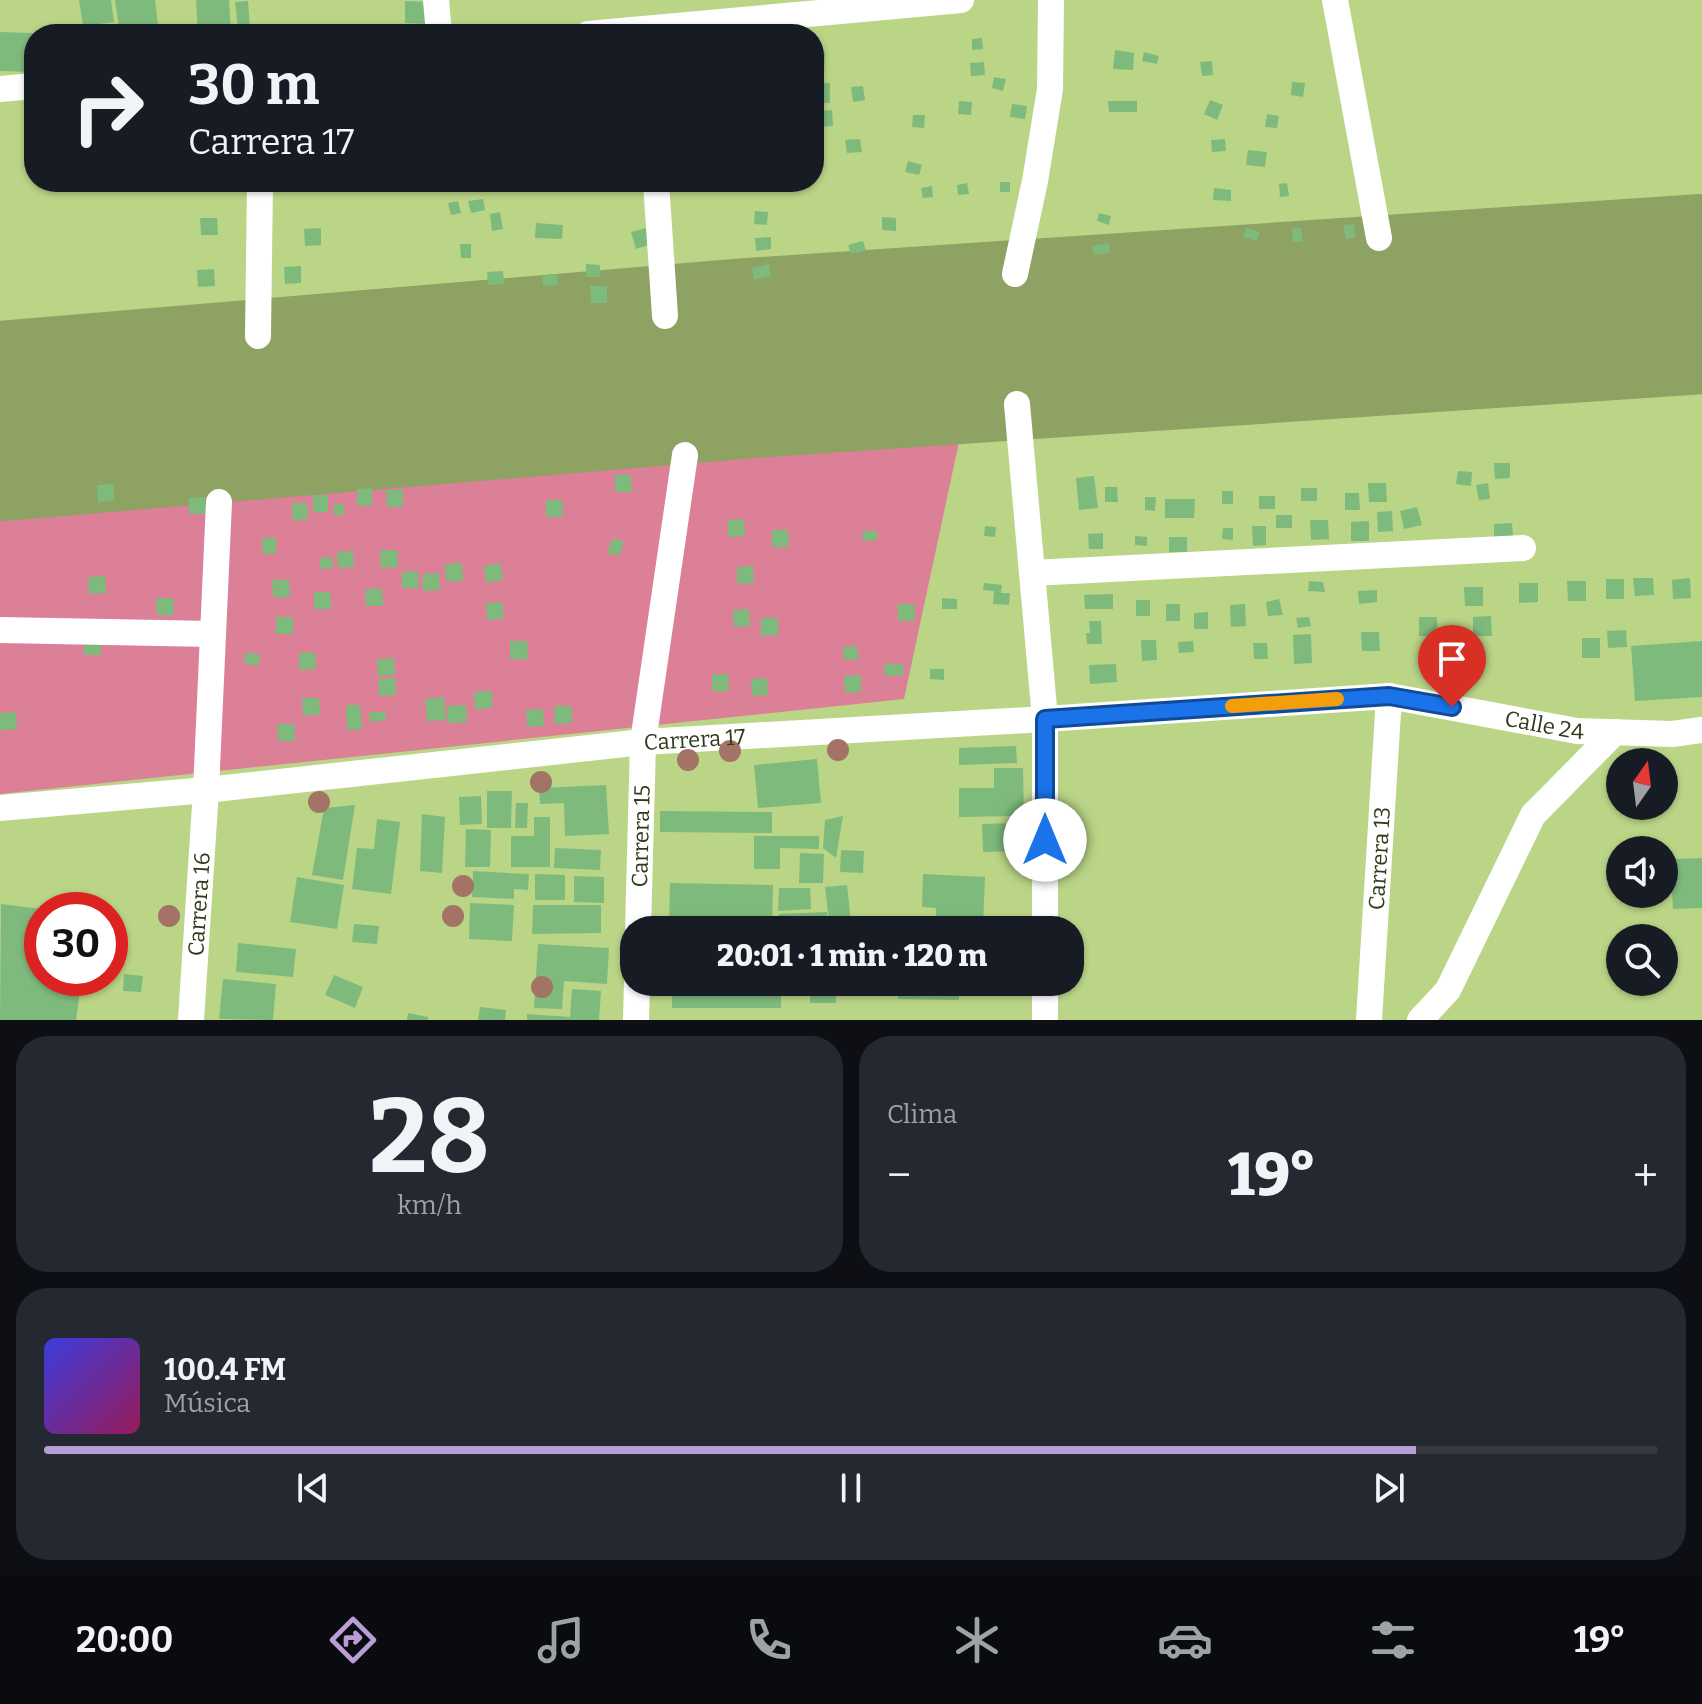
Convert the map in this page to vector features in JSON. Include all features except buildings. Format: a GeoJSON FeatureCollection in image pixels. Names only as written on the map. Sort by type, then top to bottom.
{"type":"FeatureCollection","features":[{"type":"Feature","properties":{"kind":"street"},"geometry":{"type":"LineString","coordinates":[[436,0],[438,24]]}},
{"type":"Feature","properties":{"kind":"street"},"geometry":{"type":"LineString","coordinates":[[717,24],[961,0]]}},
{"type":"Feature","properties":{"kind":"street"},"geometry":{"type":"LineString","coordinates":[[1015,274],[1050,89],[1051,0]]}},
{"type":"Feature","properties":{"kind":"street"},"geometry":{"type":"LineString","coordinates":[[1335,0],[1379,238]]}},
{"type":"Feature","properties":{"kind":"street"},"geometry":{"type":"LineString","coordinates":[[0,89],[24,87]]}},
{"type":"Feature","properties":{"kind":"street"},"geometry":{"type":"LineString","coordinates":[[258,336],[260,192]]}},
{"type":"Feature","properties":{"kind":"street"},"geometry":{"type":"LineString","coordinates":[[657,192],[665,316]]}},
{"type":"Feature","properties":{"kind":"street"},"geometry":{"type":"LineString","coordinates":[[1017,404],[1045,719],[1045,916]]}},
{"type":"Feature","properties":{"kind":"street","name":"Carrera 15"},"geometry":{"type":"LineString","coordinates":[[638,916],[643,742],[685,455]]}},
{"type":"Feature","properties":{"kind":"street","name":"Carrera 16"},"geometry":{"type":"LineString","coordinates":[[191,1020],[206,790],[219,502]]}},
{"type":"Feature","properties":{"kind":"street"},"geometry":{"type":"LineString","coordinates":[[1032,573],[1523,548]]}},
{"type":"Feature","properties":{"kind":"street"},"geometry":{"type":"LineString","coordinates":[[0,630],[213,634]]}},
{"type":"Feature","properties":{"kind":"street","name":"Carrera 17"},"geometry":{"type":"LineString","coordinates":[[0,808],[206,790],[643,742],[1389,696]]}},
{"type":"Feature","properties":{"kind":"street","name":"Calle 24"},"geometry":{"type":"LineString","coordinates":[[1389,696],[1577,731],[1672,734],[1702,730]]}},
{"type":"Feature","properties":{"kind":"street","name":"Carrera 13"},"geometry":{"type":"LineString","coordinates":[[1369,1020],[1389,696]]}},
{"type":"Feature","properties":{"kind":"street"},"geometry":{"type":"LineString","coordinates":[[1420,1020],[1448,990],[1533,815],[1615,732]]}},
{"type":"Feature","properties":{"kind":"street"},"geometry":{"type":"LineString","coordinates":[[636,1020],[637,996]]}},
{"type":"Feature","properties":{"kind":"street"},"geometry":{"type":"LineString","coordinates":[[1045,996],[1045,1020]]}},
{"type":"Feature","properties":{"kind":"shaded area"},"geometry":{"type":"Polygon","coordinates":[[[968,400],[904,699],[0,794],[0,511],[968,400]]]}},
{"type":"Feature","properties":{"kind":"runway"},"geometry":{"type":"LineString","coordinates":[[0,421],[750,358],[1702,294]]}},
{"type":"Feature","properties":{"kind":"slow traffic"},"geometry":{"type":"LineString","coordinates":[[1232,706],[1337,699]]}},
{"type":"Feature","properties":{"kind":"route"},"geometry":{"type":"LineString","coordinates":[[1045,840],[1045,719],[1389,696],[1452,707]]}}]}
